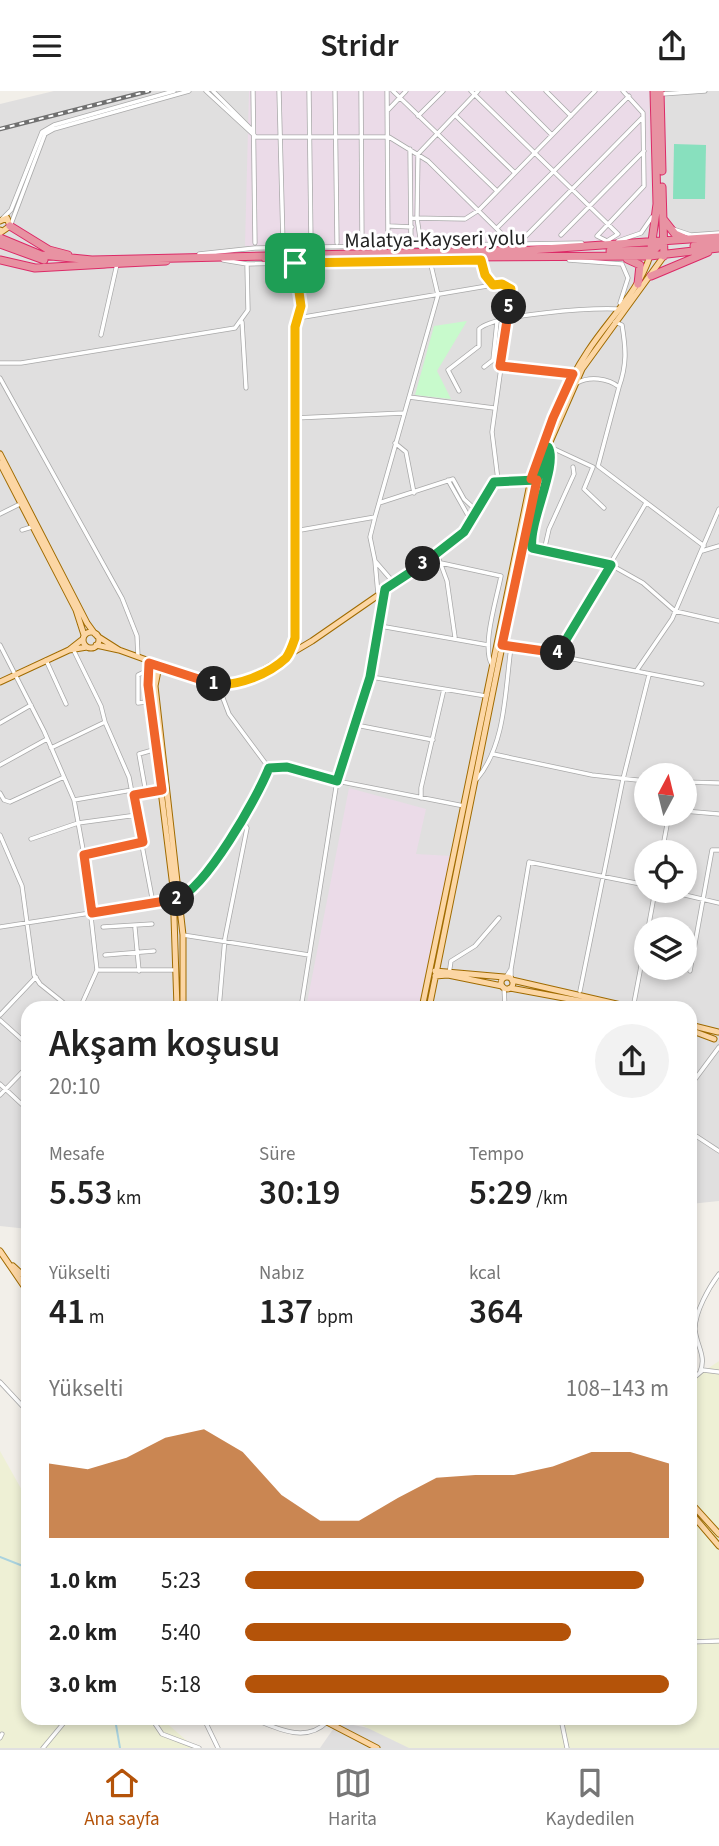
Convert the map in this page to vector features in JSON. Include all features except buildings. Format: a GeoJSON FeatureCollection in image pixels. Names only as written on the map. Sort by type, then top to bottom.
{"type":"FeatureCollection","features":[{"type":"Feature","properties":{"kind":"highway"},"geometry":{"type":"LineString","coordinates":[[649,252],[657,204],[658,92]]}},
{"type":"Feature","properties":{"kind":"highway"},"geometry":{"type":"LineString","coordinates":[[658,92],[664,241],[667,253]]}},
{"type":"Feature","properties":{"kind":"highway"},"geometry":{"type":"LineString","coordinates":[[663,217],[674,234],[690,240]]}},
{"type":"Feature","properties":{"kind":"highway"},"geometry":{"type":"LineString","coordinates":[[10,226],[49,250],[92,260]]}},
{"type":"Feature","properties":{"kind":"highway"},"geometry":{"type":"LineString","coordinates":[[2,242],[41,255],[92,260],[411,248],[530,250],[690,240],[719,235]]}},
{"type":"Feature","properties":{"kind":"highway"},"geometry":{"type":"LineString","coordinates":[[619,241],[634,243]]}},
{"type":"Feature","properties":{"kind":"highway"},"geometry":{"type":"LineString","coordinates":[[555,255],[565,251],[649,252],[658,249],[664,241]]}},
{"type":"Feature","properties":{"kind":"highway","name":"Malatya-Kayseri yolu"},"geometry":{"type":"LineString","coordinates":[[2,242],[41,260],[117,264],[217,259],[612,255],[667,253],[717,247]]}},
{"type":"Feature","properties":{"kind":"highway"},"geometry":{"type":"LineString","coordinates":[[651,276],[717,247]]}},
{"type":"Feature","properties":{"kind":"highway"},"geometry":{"type":"LineString","coordinates":[[612,255],[640,265],[638,283]]}},
{"type":"Feature","properties":{"kind":"highway"},"geometry":{"type":"LineString","coordinates":[[0,260],[54,269],[117,264]]}},
{"type":"Feature","properties":{"kind":"main road"},"geometry":{"type":"LineString","coordinates":[[0,221],[6,218],[10,226],[0,233],[0,230]]}},
{"type":"Feature","properties":{"kind":"main road"},"geometry":{"type":"LineString","coordinates":[[430,1001],[492,664],[534,480],[553,418],[573,374],[618,306],[638,283],[649,252]]}},
{"type":"Feature","properties":{"kind":"main road"},"geometry":{"type":"LineString","coordinates":[[424,1001],[433,974],[477,779],[534,480],[573,386],[615,321],[667,253]]}},
{"type":"Feature","properties":{"kind":"main road"},"geometry":{"type":"LineString","coordinates":[[0,458],[82,624],[88,647]]}},
{"type":"Feature","properties":{"kind":"main road"},"geometry":{"type":"LineString","coordinates":[[35,526],[96,635],[118,650],[149,663],[218,685],[241,683],[286,657],[458,540],[489,486],[498,480],[534,480]]}},
{"type":"Feature","properties":{"kind":"main road"},"geometry":{"type":"LineString","coordinates":[[71,649],[84,637],[96,635]]}},
{"type":"Feature","properties":{"kind":"main road"},"geometry":{"type":"LineString","coordinates":[[96,635],[96,645]]}},
{"type":"Feature","properties":{"kind":"main road"},"geometry":{"type":"LineString","coordinates":[[0,682],[71,649],[96,645],[118,650]]}},
{"type":"Feature","properties":{"kind":"main road"},"geometry":{"type":"LineString","coordinates":[[149,663],[162,790],[183,935],[183,1001]]}},
{"type":"Feature","properties":{"kind":"main road"},"geometry":{"type":"LineString","coordinates":[[159,666],[156,696],[176,899],[177,1001]]}},
{"type":"Feature","properties":{"kind":"main road"},"geometry":{"type":"LineString","coordinates":[[449,973],[579,1001]]}},
{"type":"Feature","properties":{"kind":"main road"},"geometry":{"type":"LineString","coordinates":[[433,974],[509,978],[605,1001]]}},
{"type":"Feature","properties":{"kind":"main road"},"geometry":{"type":"LineString","coordinates":[[506,987],[509,978]]}},
{"type":"Feature","properties":{"kind":"main road"},"geometry":{"type":"LineString","coordinates":[[506,987],[509,978]]}},
{"type":"Feature","properties":{"kind":"main road"},"geometry":{"type":"LineString","coordinates":[[697,1027],[719,1032],[717,1043],[697,1033]]}},
{"type":"Feature","properties":{"kind":"main road"},"geometry":{"type":"LineString","coordinates":[[0,1251],[21,1282]]}},
{"type":"Feature","properties":{"kind":"main road"},"geometry":{"type":"LineString","coordinates":[[6,1259],[21,1273]]}},
{"type":"Feature","properties":{"kind":"main road"},"geometry":{"type":"LineString","coordinates":[[697,1510],[719,1534]]}},
{"type":"Feature","properties":{"kind":"main road"},"geometry":{"type":"LineString","coordinates":[[697,1520],[719,1546]]}},
{"type":"Feature","properties":{"kind":"main road"},"geometry":{"type":"LineString","coordinates":[[333,1725],[377,1748]]}},
{"type":"Feature","properties":{"kind":"street"},"geometry":{"type":"LineString","coordinates":[[0,221],[11,210],[42,132],[54,125],[174,91]]}},
{"type":"Feature","properties":{"kind":"street"},"geometry":{"type":"LineString","coordinates":[[10,226],[46,134],[54,129],[189,91]]}},
{"type":"Feature","properties":{"kind":"street"},"geometry":{"type":"LineString","coordinates":[[206,91],[256,137],[388,137],[418,154],[507,239]]}},
{"type":"Feature","properties":{"kind":"street"},"geometry":{"type":"LineString","coordinates":[[213,91],[247,121],[256,137],[255,243]]}},
{"type":"Feature","properties":{"kind":"street"},"geometry":{"type":"LineString","coordinates":[[253,91],[254,132]]}},
{"type":"Feature","properties":{"kind":"street"},"geometry":{"type":"LineString","coordinates":[[279,91],[283,243]]}},
{"type":"Feature","properties":{"kind":"street"},"geometry":{"type":"LineString","coordinates":[[309,91],[311,243]]}},
{"type":"Feature","properties":{"kind":"street"},"geometry":{"type":"LineString","coordinates":[[335,91],[337,243]]}},
{"type":"Feature","properties":{"kind":"street"},"geometry":{"type":"LineString","coordinates":[[361,91],[362,243]]}},
{"type":"Feature","properties":{"kind":"street"},"geometry":{"type":"LineString","coordinates":[[387,91],[388,242]]}},
{"type":"Feature","properties":{"kind":"street"},"geometry":{"type":"LineString","coordinates":[[393,91],[498,191]]}},
{"type":"Feature","properties":{"kind":"street"},"geometry":{"type":"LineString","coordinates":[[388,110],[406,91]]}},
{"type":"Feature","properties":{"kind":"street"},"geometry":{"type":"LineString","coordinates":[[418,116],[443,91]]}},
{"type":"Feature","properties":{"kind":"street"},"geometry":{"type":"LineString","coordinates":[[508,91],[552,135]]}},
{"type":"Feature","properties":{"kind":"street"},"geometry":{"type":"LineString","coordinates":[[545,91],[571,116]]}},
{"type":"Feature","properties":{"kind":"street"},"geometry":{"type":"LineString","coordinates":[[583,91],[589,97]]}},
{"type":"Feature","properties":{"kind":"street"},"geometry":{"type":"LineString","coordinates":[[415,218],[466,219],[479,211],[595,91]]}},
{"type":"Feature","properties":{"kind":"street"},"geometry":{"type":"LineString","coordinates":[[607,241],[597,236],[644,186],[643,110],[623,91]]}},
{"type":"Feature","properties":{"kind":"street"},"geometry":{"type":"LineString","coordinates":[[658,92],[705,91]]}},
{"type":"Feature","properties":{"kind":"street"},"geometry":{"type":"LineString","coordinates":[[410,163],[475,92],[553,173],[618,234],[607,241]]}},
{"type":"Feature","properties":{"kind":"street"},"geometry":{"type":"LineString","coordinates":[[497,228],[629,96]]}},
{"type":"Feature","properties":{"kind":"street"},"geometry":{"type":"LineString","coordinates":[[455,115],[515,173]]}},
{"type":"Feature","properties":{"kind":"street"},"geometry":{"type":"LineString","coordinates":[[523,239],[643,118]]}},
{"type":"Feature","properties":{"kind":"street"},"geometry":{"type":"LineString","coordinates":[[410,149],[411,195],[421,248],[619,241],[642,233],[648,226],[657,204]]}},
{"type":"Feature","properties":{"kind":"street"},"geometry":{"type":"LineString","coordinates":[[561,235],[644,151]]}},
{"type":"Feature","properties":{"kind":"street"},"geometry":{"type":"LineString","coordinates":[[411,248],[418,154]]}},
{"type":"Feature","properties":{"kind":"street"},"geometry":{"type":"LineString","coordinates":[[411,186],[417,191]]}},
{"type":"Feature","properties":{"kind":"street"},"geometry":{"type":"LineString","coordinates":[[411,195],[417,191]]}},
{"type":"Feature","properties":{"kind":"street"},"geometry":{"type":"LineString","coordinates":[[389,226],[412,227]]}},
{"type":"Feature","properties":{"kind":"street"},"geometry":{"type":"LineString","coordinates":[[667,226],[691,235],[719,235]]}},
{"type":"Feature","properties":{"kind":"street"},"geometry":{"type":"LineString","coordinates":[[481,260],[507,255]]}},
{"type":"Feature","properties":{"kind":"street"},"geometry":{"type":"LineString","coordinates":[[217,259],[247,264],[481,260],[618,262],[628,278],[618,306],[507,318],[482,325],[479,329],[479,346],[448,370],[459,391]]}},
{"type":"Feature","properties":{"kind":"street"},"geometry":{"type":"LineString","coordinates":[[481,260],[485,275],[493,285]]}},
{"type":"Feature","properties":{"kind":"street"},"geometry":{"type":"LineString","coordinates":[[378,594],[370,537],[438,295],[430,261]]}},
{"type":"Feature","properties":{"kind":"street"},"geometry":{"type":"LineString","coordinates":[[286,657],[296,634],[295,418],[298,318],[301,306],[295,263]]}},
{"type":"Feature","properties":{"kind":"street"},"geometry":{"type":"LineString","coordinates":[[101,335],[117,264]]}},
{"type":"Feature","properties":{"kind":"street"},"geometry":{"type":"LineString","coordinates":[[246,388],[242,322],[249,305],[247,264]]}},
{"type":"Feature","properties":{"kind":"street"},"geometry":{"type":"LineString","coordinates":[[298,318],[493,285],[502,284],[511,289],[492,432],[498,480]]}},
{"type":"Feature","properties":{"kind":"street"},"geometry":{"type":"LineString","coordinates":[[615,321],[622,325],[627,352],[626,366],[598,466],[703,548],[719,547]]}},
{"type":"Feature","properties":{"kind":"street"},"geometry":{"type":"LineString","coordinates":[[0,363],[21,363],[226,331],[242,322]]}},
{"type":"Feature","properties":{"kind":"street"},"geometry":{"type":"LineString","coordinates":[[484,367],[494,360],[497,322]]}},
{"type":"Feature","properties":{"kind":"street"},"geometry":{"type":"LineString","coordinates":[[500,366],[573,374]]}},
{"type":"Feature","properties":{"kind":"street"},"geometry":{"type":"LineString","coordinates":[[573,386],[585,378],[616,384],[619,387]]}},
{"type":"Feature","properties":{"kind":"street"},"geometry":{"type":"LineString","coordinates":[[0,379],[122,598],[137,636],[138,659]]}},
{"type":"Feature","properties":{"kind":"street"},"geometry":{"type":"LineString","coordinates":[[409,397],[494,408]]}},
{"type":"Feature","properties":{"kind":"street"},"geometry":{"type":"LineString","coordinates":[[295,418],[404,413]]}},
{"type":"Feature","properties":{"kind":"street"},"geometry":{"type":"LineString","coordinates":[[395,443],[406,452],[414,493]]}},
{"type":"Feature","properties":{"kind":"street"},"geometry":{"type":"LineString","coordinates":[[548,447],[593,467],[584,489],[604,507]]}},
{"type":"Feature","properties":{"kind":"street"},"geometry":{"type":"LineString","coordinates":[[548,447],[551,457],[532,548],[611,565],[643,583],[675,611],[719,621]]}},
{"type":"Feature","properties":{"kind":"street"},"geometry":{"type":"LineString","coordinates":[[544,551],[549,529],[574,474],[573,467]]}},
{"type":"Feature","properties":{"kind":"street"},"geometry":{"type":"LineString","coordinates":[[379,503],[448,480],[456,480],[464,499],[477,511]]}},
{"type":"Feature","properties":{"kind":"street"},"geometry":{"type":"LineString","coordinates":[[448,480],[471,521]]}},
{"type":"Feature","properties":{"kind":"street"},"geometry":{"type":"LineString","coordinates":[[0,514],[23,502]]}},
{"type":"Feature","properties":{"kind":"street"},"geometry":{"type":"LineString","coordinates":[[557,654],[646,503]]}},
{"type":"Feature","properties":{"kind":"street"},"geometry":{"type":"LineString","coordinates":[[638,670],[675,611],[719,509]]}},
{"type":"Feature","properties":{"kind":"street"},"geometry":{"type":"LineString","coordinates":[[295,531],[375,517]]}},
{"type":"Feature","properties":{"kind":"street"},"geometry":{"type":"LineString","coordinates":[[22,530],[35,526]]}},
{"type":"Feature","properties":{"kind":"street"},"geometry":{"type":"LineString","coordinates":[[438,554],[456,639]]}},
{"type":"Feature","properties":{"kind":"street"},"geometry":{"type":"LineString","coordinates":[[375,561],[394,583]]}},
{"type":"Feature","properties":{"kind":"street"},"geometry":{"type":"LineString","coordinates":[[441,563],[499,575],[489,645],[492,664]]}},
{"type":"Feature","properties":{"kind":"street"},"geometry":{"type":"LineString","coordinates":[[302,1001],[337,781],[370,677],[385,589]]}},
{"type":"Feature","properties":{"kind":"street"},"geometry":{"type":"LineString","coordinates":[[495,607],[503,609]]}},
{"type":"Feature","properties":{"kind":"street"},"geometry":{"type":"LineString","coordinates":[[380,626],[489,645]]}},
{"type":"Feature","properties":{"kind":"street"},"geometry":{"type":"LineString","coordinates":[[0,645],[31,705],[74,800],[92,913],[97,970],[83,1001]]}},
{"type":"Feature","properties":{"kind":"street"},"geometry":{"type":"LineString","coordinates":[[502,645],[702,684]]}},
{"type":"Feature","properties":{"kind":"street"},"geometry":{"type":"LineString","coordinates":[[477,779],[493,754],[511,647]]}},
{"type":"Feature","properties":{"kind":"street"},"geometry":{"type":"LineString","coordinates":[[71,649],[101,706],[105,723],[125,763],[143,842],[153,903]]}},
{"type":"Feature","properties":{"kind":"street"},"geometry":{"type":"LineString","coordinates":[[46,660],[66,704]]}},
{"type":"Feature","properties":{"kind":"street"},"geometry":{"type":"LineString","coordinates":[[146,793],[139,754],[153,750],[146,702],[138,703],[138,675],[148,670]]}},
{"type":"Feature","properties":{"kind":"street"},"geometry":{"type":"LineString","coordinates":[[580,991],[623,779],[649,675]]}},
{"type":"Feature","properties":{"kind":"street"},"geometry":{"type":"LineString","coordinates":[[370,677],[486,696]]}},
{"type":"Feature","properties":{"kind":"street"},"geometry":{"type":"LineString","coordinates":[[218,685],[229,714],[269,768]]}},
{"type":"Feature","properties":{"kind":"street"},"geometry":{"type":"LineString","coordinates":[[421,798],[444,689]]}},
{"type":"Feature","properties":{"kind":"street"},"geometry":{"type":"LineString","coordinates":[[0,723],[31,705]]}},
{"type":"Feature","properties":{"kind":"street"},"geometry":{"type":"LineString","coordinates":[[51,748],[105,723]]}},
{"type":"Feature","properties":{"kind":"street"},"geometry":{"type":"LineString","coordinates":[[355,725],[433,740]]}},
{"type":"Feature","properties":{"kind":"street"},"geometry":{"type":"LineString","coordinates":[[0,765],[47,739]]}},
{"type":"Feature","properties":{"kind":"street"},"geometry":{"type":"LineString","coordinates":[[493,754],[634,780]]}},
{"type":"Feature","properties":{"kind":"street"},"geometry":{"type":"LineString","coordinates":[[269,768],[287,767],[337,781],[464,806]]}},
{"type":"Feature","properties":{"kind":"street"},"geometry":{"type":"LineString","coordinates":[[0,927],[176,899],[194,890],[241,823],[269,768]]}},
{"type":"Feature","properties":{"kind":"street"},"geometry":{"type":"LineString","coordinates":[[0,793],[4,800],[10,802],[64,777]]}},
{"type":"Feature","properties":{"kind":"street"},"geometry":{"type":"LineString","coordinates":[[697,782],[719,783]]}},
{"type":"Feature","properties":{"kind":"street"},"geometry":{"type":"LineString","coordinates":[[74,800],[162,790]]}},
{"type":"Feature","properties":{"kind":"street"},"geometry":{"type":"LineString","coordinates":[[697,812],[719,814]]}},
{"type":"Feature","properties":{"kind":"street"},"geometry":{"type":"LineString","coordinates":[[30,839],[78,823],[137,815]]}},
{"type":"Feature","properties":{"kind":"street"},"geometry":{"type":"LineString","coordinates":[[220,1001],[225,941],[247,828],[241,823]]}},
{"type":"Feature","properties":{"kind":"street"},"geometry":{"type":"LineString","coordinates":[[0,835],[18,872],[36,977],[62,1001]]}},
{"type":"Feature","properties":{"kind":"street"},"geometry":{"type":"LineString","coordinates":[[84,855],[143,842]]}},
{"type":"Feature","properties":{"kind":"street"},"geometry":{"type":"LineString","coordinates":[[697,938],[712,850],[719,851]]}},
{"type":"Feature","properties":{"kind":"street"},"geometry":{"type":"LineString","coordinates":[[509,978],[528,862],[634,882]]}},
{"type":"Feature","properties":{"kind":"street"},"geometry":{"type":"LineString","coordinates":[[697,898],[719,903]]}},
{"type":"Feature","properties":{"kind":"street"},"geometry":{"type":"LineString","coordinates":[[449,973],[451,961],[475,946],[499,918]]}},
{"type":"Feature","properties":{"kind":"street"},"geometry":{"type":"LineString","coordinates":[[103,927],[152,924]]}},
{"type":"Feature","properties":{"kind":"street"},"geometry":{"type":"LineString","coordinates":[[135,927],[139,971]]}},
{"type":"Feature","properties":{"kind":"street"},"geometry":{"type":"LineString","coordinates":[[183,935],[309,955]]}},
{"type":"Feature","properties":{"kind":"street"},"geometry":{"type":"LineString","coordinates":[[105,955],[154,951]]}},
{"type":"Feature","properties":{"kind":"street"},"geometry":{"type":"LineString","coordinates":[[97,970],[178,969]]}},
{"type":"Feature","properties":{"kind":"street"},"geometry":{"type":"LineString","coordinates":[[21,1038],[0,1017],[36,977]]}},
{"type":"Feature","properties":{"kind":"street"},"geometry":{"type":"LineString","coordinates":[[635,1001],[639,980]]}},
{"type":"Feature","properties":{"kind":"street"},"geometry":{"type":"LineString","coordinates":[[504,1001],[506,987]]}},
{"type":"Feature","properties":{"kind":"street"},"geometry":{"type":"LineString","coordinates":[[697,1076],[717,1043]]}},
{"type":"Feature","properties":{"kind":"street"},"geometry":{"type":"LineString","coordinates":[[0,1095],[21,1073]]}},
{"type":"Feature","properties":{"kind":"street"},"geometry":{"type":"LineString","coordinates":[[0,1084],[21,1104]]}},
{"type":"Feature","properties":{"kind":"street"},"geometry":{"type":"LineString","coordinates":[[697,1137],[719,1151]]}},
{"type":"Feature","properties":{"kind":"street"},"geometry":{"type":"LineString","coordinates":[[697,1322],[708,1291],[719,1274]]}},
{"type":"Feature","properties":{"kind":"street"},"geometry":{"type":"LineString","coordinates":[[697,1335],[703,1355],[701,1372]]}},
{"type":"Feature","properties":{"kind":"street"},"geometry":{"type":"LineString","coordinates":[[697,1375],[709,1369],[719,1373]]}},
{"type":"Feature","properties":{"kind":"street"},"geometry":{"type":"LineString","coordinates":[[0,1382],[21,1404]]}},
{"type":"Feature","properties":{"kind":"street"},"geometry":{"type":"LineString","coordinates":[[697,1641],[719,1641]]}},
{"type":"Feature","properties":{"kind":"street"},"geometry":{"type":"LineString","coordinates":[[43,1748],[62,1725]]}},
{"type":"Feature","properties":{"kind":"street"},"geometry":{"type":"LineString","coordinates":[[156,1725],[162,1734],[198,1748]]}},
{"type":"Feature","properties":{"kind":"street"},"geometry":{"type":"LineString","coordinates":[[207,1725],[218,1748]]}},
{"type":"Feature","properties":{"kind":"street"},"geometry":{"type":"LineString","coordinates":[[273,1725],[302,1734],[313,1733],[320,1725]]}},
{"type":"Feature","properties":{"kind":"street"},"geometry":{"type":"LineString","coordinates":[[562,1725],[567,1748]]}},
{"type":"Feature","properties":{"kind":"shaded area"},"geometry":{"type":"Polygon","coordinates":[[[54,91],[719,91],[719,1201],[697,1203],[697,1001],[21,1001],[21,1228],[0,1226],[0,104],[54,91]]]}},
{"type":"Feature","properties":{"kind":"shaded area"},"geometry":{"type":"Polygon","coordinates":[[[249,91],[649,91],[651,219],[641,232],[619,240],[245,246],[249,91]]]}},
{"type":"Feature","properties":{"kind":"shaded area"},"geometry":{"type":"Polygon","coordinates":[[[349,788],[426,809],[416,854],[451,856],[420,1001],[307,1001],[349,788]]]}},
{"type":"Feature","properties":{"kind":"shaded area"},"geometry":{"type":"Polygon","coordinates":[[[336,1725],[353,1725],[429,1740],[438,1748],[320,1748],[336,1725]]]}},
{"type":"Feature","properties":{"kind":"green space"},"geometry":{"type":"Polygon","coordinates":[[[674,144],[706,145],[705,199],[673,199],[674,144]]]}},
{"type":"Feature","properties":{"kind":"green space"},"geometry":{"type":"Polygon","coordinates":[[[467,321],[437,371],[451,399],[415,395],[434,326],[467,321]]]}},
{"type":"Feature","properties":{"kind":"green space"},"geometry":{"type":"Polygon","coordinates":[[[719,1361],[719,1748],[409,1748],[361,1725],[697,1725],[697,1376],[719,1361]]]}},
{"type":"Feature","properties":{"kind":"green space"},"geometry":{"type":"Polygon","coordinates":[[[0,1451],[21,1488],[21,1725],[169,1725],[195,1748],[0,1748],[0,1451]]]}},
{"type":"Feature","properties":{"kind":"waterway"},"geometry":{"type":"LineString","coordinates":[[0,1557],[21,1565]]}},
{"type":"Feature","properties":{"kind":"waterway"},"geometry":{"type":"LineString","coordinates":[[116,1725],[120,1748]]}},
{"type":"Feature","properties":{"kind":"railway"},"geometry":{"type":"LineString","coordinates":[[0,129],[149,91]]}},
{"type":"Feature","properties":{"kind":"route"},"geometry":{"type":"LineString","coordinates":[[295,263],[301,306],[295,327],[295,638],[286,657],[241,683],[213,684],[149,663],[148,685],[162,790],[134,795],[143,842],[84,855],[92,913],[174,900],[194,890],[241,823],[269,768],[287,767],[337,781],[366,681],[370,677],[385,589],[458,540],[489,486],[494,482],[537,480],[548,447],[551,457],[537,512],[532,548],[611,565],[557,654],[502,645],[537,480],[531,479],[553,418],[573,374],[500,366],[511,289],[507,285],[493,285],[485,275],[481,260],[295,263]]}}]}
